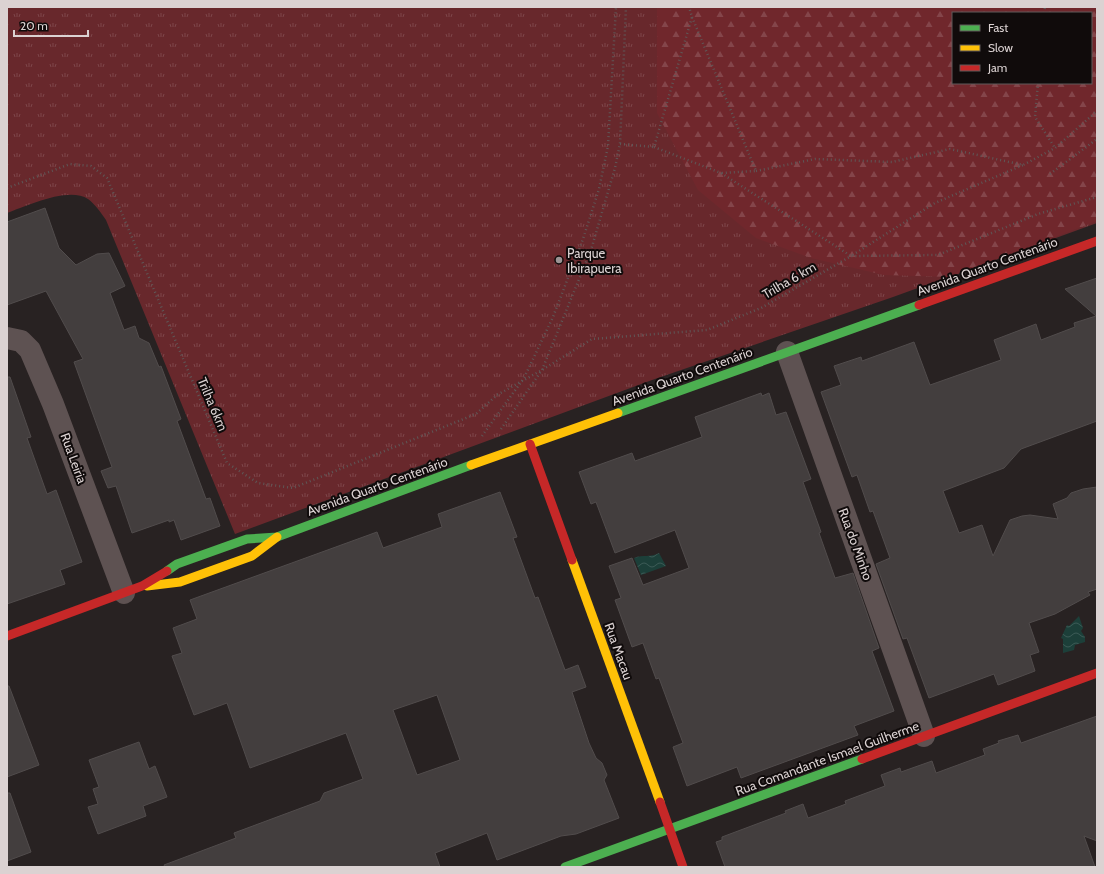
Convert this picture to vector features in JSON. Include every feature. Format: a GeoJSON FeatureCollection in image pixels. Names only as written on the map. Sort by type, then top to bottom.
{"type":"FeatureCollection","features":[{"type":"Feature","properties":{"kind":"street","name":"Avenida Quarto Centenário"},"geometry":{"type":"LineString","coordinates":[[133,590],[177,564],[247,539],[277,537],[478,462],[1097,241]]}},
{"type":"Feature","properties":{"kind":"street","name":"Rua Leiria"},"geometry":{"type":"LineString","coordinates":[[7,338],[22,341],[30,350],[133,590]]}},
{"type":"Feature","properties":{"kind":"street","name":"Rua do Minho"},"geometry":{"type":"LineString","coordinates":[[787,352],[924,736]]}},
{"type":"Feature","properties":{"kind":"street","name":"Rua Macau"},"geometry":{"type":"LineString","coordinates":[[530,444],[683,867]]}},
{"type":"Feature","properties":{"kind":"street","name":"Avenida Quarto Centenário"},"geometry":{"type":"LineString","coordinates":[[7,636],[133,590],[180,582],[252,556],[277,537]]}},
{"type":"Feature","properties":{"kind":"street","name":"Rua Comandante Ismael Guilherme"},"geometry":{"type":"LineString","coordinates":[[566,867],[1097,673]]}},
{"type":"Feature","properties":{"kind":"path"},"geometry":{"type":"LineString","coordinates":[[478,462],[473,448],[504,408],[524,378],[553,317],[583,239],[599,189],[608,146],[616,7]]}},
{"type":"Feature","properties":{"kind":"path"},"geometry":{"type":"LineString","coordinates":[[499,433],[542,370],[591,250],[615,168],[620,144],[626,7]]}},
{"type":"Feature","properties":{"kind":"path"},"geometry":{"type":"LineString","coordinates":[[689,7],[756,171]]}},
{"type":"Feature","properties":{"kind":"path"},"geometry":{"type":"LineString","coordinates":[[654,147],[692,17]]}},
{"type":"Feature","properties":{"kind":"path"},"geometry":{"type":"LineString","coordinates":[[1038,84],[1035,117],[1055,148]]}},
{"type":"Feature","properties":{"kind":"path"},"geometry":{"type":"LineString","coordinates":[[620,144],[654,147],[721,173],[851,256],[935,204],[1023,165],[1055,148],[1097,110]]}},
{"type":"Feature","properties":{"kind":"path"},"geometry":{"type":"LineString","coordinates":[[1050,174],[1097,140]]}},
{"type":"Feature","properties":{"kind":"path"},"geometry":{"type":"LineString","coordinates":[[721,173],[756,171],[815,159],[892,162],[950,149],[1023,165]]}},
{"type":"Feature","properties":{"kind":"path","name":"Trilha 6km"},"geometry":{"type":"LineString","coordinates":[[7,188],[70,164],[91,166],[107,178],[226,463],[258,483],[294,488],[476,414],[497,395]]}},
{"type":"Feature","properties":{"kind":"path","name":"Trilha 6 km"},"geometry":{"type":"LineString","coordinates":[[497,395],[524,378],[542,370],[592,338],[707,330],[761,308],[851,256],[938,255],[1038,214],[1097,197]]}},
{"type":"Feature","properties":{"kind":"green space","name":"Parque Ibirapuera"},"geometry":{"type":"Polygon","coordinates":[[[7,7],[1097,7],[1097,223],[893,297],[652,380],[235,534],[106,220],[88,199],[80,196],[59,196],[36,202],[7,213],[7,7]]]}},
{"type":"Feature","properties":{"kind":"green space"},"geometry":{"type":"Polygon","coordinates":[[[657,7],[1097,7],[1097,221],[950,277],[884,275],[811,258],[756,238],[698,190],[657,113],[657,7]]]}},
{"type":"Feature","properties":{"kind":"water"},"geometry":{"type":"Polygon","coordinates":[[[659,553],[666,566],[641,575],[634,558],[659,553]]]}},
{"type":"Feature","properties":{"kind":"water"},"geometry":{"type":"Polygon","coordinates":[[[1079,616],[1083,628],[1081,631],[1085,637],[1085,642],[1075,645],[1074,650],[1063,653],[1063,639],[1061,638],[1067,625],[1069,626],[1079,616]]]}},
{"type":"Feature","properties":{"kind":"building"},"geometry":{"type":"Polygon","coordinates":[[[45,208],[59,248],[76,265],[97,254],[109,253],[125,286],[110,293],[124,330],[135,326],[139,338],[149,343],[159,367],[161,366],[181,419],[177,421],[206,499],[210,498],[220,526],[181,540],[174,520],[169,522],[169,520],[132,533],[116,486],[108,488],[101,471],[112,467],[74,362],[83,359],[46,291],[7,305],[7,222],[45,208]]]}},
{"type":"Feature","properties":{"kind":"building"},"geometry":{"type":"Polygon","coordinates":[[[1097,278],[1097,421],[1021,449],[1004,468],[943,491],[959,533],[982,525],[993,556],[1010,520],[1030,515],[1058,519],[1053,504],[1067,498],[1071,493],[1097,487],[1097,589],[1088,592],[1090,595],[1055,614],[1029,623],[1039,652],[1030,655],[1035,671],[998,685],[994,674],[929,698],[907,638],[903,639],[876,564],[890,558],[873,511],[870,512],[857,475],[852,477],[821,392],[841,385],[834,366],[861,357],[862,361],[914,342],[930,385],[1001,360],[994,340],[1036,324],[1041,340],[1075,327],[1074,323],[1096,316],[1065,289],[1097,278]]]}},
{"type":"Feature","properties":{"kind":"building"},"geometry":{"type":"Polygon","coordinates":[[[7,377],[10,377],[31,437],[27,438],[47,494],[56,490],[82,562],[60,570],[65,584],[7,604],[7,377]]]}},
{"type":"Feature","properties":{"kind":"building"},"geometry":{"type":"Polygon","coordinates":[[[761,393],[762,396],[769,393],[776,415],[786,412],[811,479],[803,482],[821,532],[819,533],[835,578],[853,573],[879,648],[872,651],[894,711],[854,726],[858,735],[741,778],[737,767],[687,786],[673,747],[683,743],[659,678],[656,679],[643,643],[632,647],[615,600],[621,598],[609,566],[632,558],[643,585],[689,568],[675,530],[615,553],[596,502],[591,504],[579,472],[632,453],[635,461],[702,437],[695,417],[761,393]]]}},
{"type":"Feature","properties":{"kind":"building"},"geometry":{"type":"Polygon","coordinates":[[[500,492],[517,537],[513,538],[535,598],[538,597],[565,670],[578,665],[586,687],[572,692],[589,743],[596,758],[602,763],[607,775],[604,780],[619,818],[576,834],[561,836],[497,860],[487,833],[435,853],[440,867],[165,867],[164,865],[236,838],[234,833],[320,801],[324,793],[363,779],[346,733],[250,768],[227,703],[194,715],[172,656],[182,653],[173,628],[197,619],[190,600],[377,532],[383,548],[442,527],[438,514],[500,492]],[[437,695],[393,710],[417,775],[460,760],[437,695]]]}},
{"type":"Feature","properties":{"kind":"building"},"geometry":{"type":"Polygon","coordinates":[[[7,686],[9,686],[39,765],[7,777],[7,686]]]}},
{"type":"Feature","properties":{"kind":"building"},"geometry":{"type":"Polygon","coordinates":[[[1097,716],[1097,841],[1084,836],[1095,867],[725,867],[716,842],[722,840],[722,837],[786,813],[785,811],[803,804],[808,818],[846,804],[845,801],[885,786],[881,775],[900,768],[901,772],[932,761],[936,773],[985,755],[983,749],[999,743],[998,741],[1018,735],[1021,743],[1097,716]]]}},
{"type":"Feature","properties":{"kind":"building"},"geometry":{"type":"Polygon","coordinates":[[[139,742],[149,769],[155,766],[167,797],[143,806],[146,816],[98,834],[88,807],[98,804],[93,789],[99,787],[89,760],[139,742]]]}},
{"type":"Feature","properties":{"kind":"building"},"geometry":{"type":"Polygon","coordinates":[[[7,793],[10,793],[31,852],[7,861],[7,793]]]}},
{"type":"Feature","properties":{"kind":"traffic: fast"},"geometry":{"type":"LineString","coordinates":[[618,413],[919,305]]}},
{"type":"Feature","properties":{"kind":"traffic: fast"},"geometry":{"type":"LineString","coordinates":[[167,571],[177,564],[247,539],[277,537],[471,465]]}},
{"type":"Feature","properties":{"kind":"traffic: fast"},"geometry":{"type":"LineString","coordinates":[[565,867],[862,759]]}},
{"type":"Feature","properties":{"kind":"traffic: slow"},"geometry":{"type":"LineString","coordinates":[[471,465],[618,413]]}},
{"type":"Feature","properties":{"kind":"traffic: slow"},"geometry":{"type":"LineString","coordinates":[[147,586],[180,582],[252,556],[277,537]]}},
{"type":"Feature","properties":{"kind":"traffic: slow"},"geometry":{"type":"LineString","coordinates":[[572,560],[660,802]]}},
{"type":"Feature","properties":{"kind":"traffic: jam"},"geometry":{"type":"LineString","coordinates":[[919,305],[1097,241]]}},
{"type":"Feature","properties":{"kind":"traffic: jam"},"geometry":{"type":"LineString","coordinates":[[530,444],[572,560]]}},
{"type":"Feature","properties":{"kind":"traffic: jam"},"geometry":{"type":"LineString","coordinates":[[7,636],[142,586],[167,571]]}},
{"type":"Feature","properties":{"kind":"traffic: jam"},"geometry":{"type":"LineString","coordinates":[[862,759],[1097,673]]}},
{"type":"Feature","properties":{"kind":"traffic: jam"},"geometry":{"type":"LineString","coordinates":[[660,802],[683,867]]}},
{"type":"Feature","properties":{"kind":"place","name":"Parque Ibirapuera"},"geometry":{"type":"Point","coordinates":[559,260]}}]}
